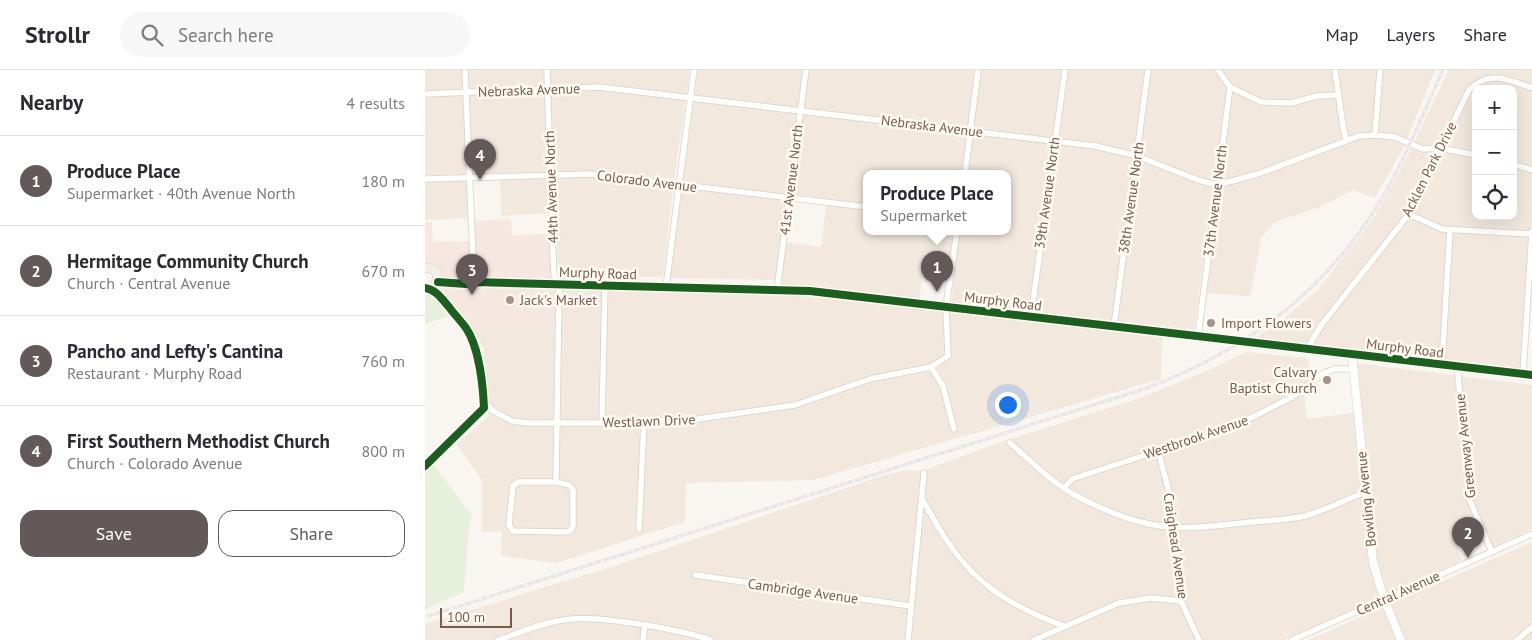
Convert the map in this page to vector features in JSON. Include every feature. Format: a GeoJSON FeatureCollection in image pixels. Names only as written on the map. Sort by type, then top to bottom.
{"type":"FeatureCollection","features":[{"type":"Feature","properties":{"kind":"main road"},"geometry":{"type":"LineString","coordinates":[[426,267],[433,269],[434,284]]}},
{"type":"Feature","properties":{"kind":"main road","name":"Murphy Road"},"geometry":{"type":"LineString","coordinates":[[434,284],[466,284],[471,282],[809,291],[1527,374]]}},
{"type":"Feature","properties":{"kind":"street"},"geometry":{"type":"LineString","coordinates":[[465,70],[471,282]]}},
{"type":"Feature","properties":{"kind":"street","name":"44th Avenue North"},"geometry":{"type":"LineString","coordinates":[[547,70],[552,239],[554,275],[559,290],[558,424],[555,482]]}},
{"type":"Feature","properties":{"kind":"street"},"geometry":{"type":"LineString","coordinates":[[666,287],[694,70]]}},
{"type":"Feature","properties":{"kind":"street","name":"41st Avenue North"},"geometry":{"type":"LineString","coordinates":[[777,290],[806,70]]}},
{"type":"Feature","properties":{"kind":"street"},"geometry":{"type":"LineString","coordinates":[[965,170],[978,70]]}},
{"type":"Feature","properties":{"kind":"street","name":"39th Avenue North"},"geometry":{"type":"LineString","coordinates":[[1031,316],[1065,70]]}},
{"type":"Feature","properties":{"kind":"street","name":"38th Avenue North"},"geometry":{"type":"LineString","coordinates":[[1113,326],[1148,70]]}},
{"type":"Feature","properties":{"kind":"street"},"geometry":{"type":"LineString","coordinates":[[1218,70],[1231,87],[1255,100],[1272,103],[1291,103],[1317,96],[1338,95]]}},
{"type":"Feature","properties":{"kind":"street"},"geometry":{"type":"LineString","coordinates":[[1335,70],[1346,140]]}},
{"type":"Feature","properties":{"kind":"street"},"geometry":{"type":"LineString","coordinates":[[1375,135],[1380,70]]}},
{"type":"Feature","properties":{"kind":"street","name":"Acklen Park Drive"},"geometry":{"type":"LineString","coordinates":[[1307,349],[1322,324],[1409,214],[1433,161],[1469,90],[1475,82],[1480,78],[1495,76],[1532,88]]}},
{"type":"Feature","properties":{"kind":"street","name":"Nebraska Avenue"},"geometry":{"type":"LineString","coordinates":[[425,94],[599,87],[1095,146],[1137,156],[1198,180],[1217,185]]}},
{"type":"Feature","properties":{"kind":"street","name":"37th Avenue North"},"geometry":{"type":"LineString","coordinates":[[1198,336],[1231,87]]}},
{"type":"Feature","properties":{"kind":"street"},"geometry":{"type":"LineString","coordinates":[[1217,185],[1258,174],[1359,136],[1375,135],[1395,138],[1423,149],[1440,148],[1472,153]]}},
{"type":"Feature","properties":{"kind":"street"},"geometry":{"type":"LineString","coordinates":[[1423,149],[1433,161]]}},
{"type":"Feature","properties":{"kind":"street"},"geometry":{"type":"LineString","coordinates":[[1517,165],[1532,170]]}},
{"type":"Feature","properties":{"kind":"street","name":"Colorado Avenue"},"geometry":{"type":"LineString","coordinates":[[425,179],[590,174],[863,207]]}},
{"type":"Feature","properties":{"kind":"street"},"geometry":{"type":"LineString","coordinates":[[1409,214],[1435,227],[1450,230],[1531,232],[1527,374]]}},
{"type":"Feature","properties":{"kind":"street"},"geometry":{"type":"LineString","coordinates":[[1442,364],[1450,230]]}},
{"type":"Feature","properties":{"kind":"street"},"geometry":{"type":"LineString","coordinates":[[954,428],[943,386],[931,367],[949,356],[946,306],[956,235]]}},
{"type":"Feature","properties":{"kind":"street"},"geometry":{"type":"LineString","coordinates":[[425,466],[484,408],[476,352],[472,340],[467,329],[441,297],[434,284]]}},
{"type":"Feature","properties":{"kind":"street"},"geometry":{"type":"LineString","coordinates":[[602,423],[605,286]]}},
{"type":"Feature","properties":{"kind":"street","name":"Bowling Avenue"},"geometry":{"type":"LineString","coordinates":[[1351,354],[1373,562],[1384,599],[1401,640]]}},
{"type":"Feature","properties":{"kind":"street","name":"Greenway Avenue"},"geometry":{"type":"LineString","coordinates":[[1457,366],[1470,501],[1491,552]]}},
{"type":"Feature","properties":{"kind":"street","name":"Westlawn Drive"},"geometry":{"type":"LineString","coordinates":[[483,400],[493,411],[512,421],[527,423],[602,423],[699,419],[795,405],[870,379],[931,367]]}},
{"type":"Feature","properties":{"kind":"street","name":"Westbrook Avenue"},"geometry":{"type":"LineString","coordinates":[[1064,488],[1071,478],[1204,436],[1253,417],[1292,397],[1324,373],[1334,369],[1352,369]]}},
{"type":"Feature","properties":{"kind":"street"},"geometry":{"type":"LineString","coordinates":[[639,529],[644,422]]}},
{"type":"Feature","properties":{"kind":"street"},"geometry":{"type":"LineString","coordinates":[[1011,442],[1064,488],[1104,510],[1129,519],[1156,525],[1174,527],[1231,524],[1304,516],[1365,492]]}},
{"type":"Feature","properties":{"kind":"street","name":"Craighead Avenue"},"geometry":{"type":"LineString","coordinates":[[1159,450],[1168,488],[1174,527],[1181,601],[1199,640]]}},
{"type":"Feature","properties":{"kind":"street"},"geometry":{"type":"LineString","coordinates":[[908,640],[924,473]]}},
{"type":"Feature","properties":{"kind":"street"},"geometry":{"type":"LineString","coordinates":[[518,482],[555,482],[569,485],[573,490],[573,526],[570,530],[564,532],[513,530],[509,525],[513,486],[518,482]]}},
{"type":"Feature","properties":{"kind":"street"},"geometry":{"type":"LineString","coordinates":[[922,498],[946,540],[964,564],[982,581],[1015,605],[1064,626]]}},
{"type":"Feature","properties":{"kind":"street","name":"Central Avenue"},"geometry":{"type":"LineString","coordinates":[[1292,640],[1532,534]]}},
{"type":"Feature","properties":{"kind":"street","name":"Cambridge Avenue"},"geometry":{"type":"LineString","coordinates":[[695,575],[911,606]]}},
{"type":"Feature","properties":{"kind":"street"},"geometry":{"type":"LineString","coordinates":[[1034,640],[1119,603],[1151,598],[1181,601]]}},
{"type":"Feature","properties":{"kind":"street"},"geometry":{"type":"LineString","coordinates":[[498,640],[544,624],[569,619],[590,618],[645,625],[711,640]]}},
{"type":"Feature","properties":{"kind":"street"},"geometry":{"type":"LineString","coordinates":[[643,640],[645,625]]}},
{"type":"Feature","properties":{"kind":"street"},"geometry":{"type":"LineString","coordinates":[[1517,640],[1532,627]]}},
{"type":"Feature","properties":{"kind":"shaded area"},"geometry":{"type":"Polygon","coordinates":[[[425,70],[690,70],[674,179],[595,171],[425,175],[425,70]]]}},
{"type":"Feature","properties":{"kind":"shaded area"},"geometry":{"type":"Polygon","coordinates":[[[698,70],[1214,70],[1227,88],[1194,330],[951,303],[956,263],[925,259],[919,299],[822,288],[783,286],[780,280],[670,278],[698,70]],[[792,195],[786,242],[821,247],[827,198],[792,195]]]}},
{"type":"Feature","properties":{"kind":"shaded area"},"geometry":{"type":"Polygon","coordinates":[[[1218,70],[1435,70],[1403,149],[1375,198],[1353,190],[1320,207],[1275,222],[1261,237],[1251,294],[1247,296],[1204,293],[1230,87],[1218,70]]]}},
{"type":"Feature","properties":{"kind":"shaded area"},"geometry":{"type":"Polygon","coordinates":[[[1449,70],[1532,70],[1532,231],[1523,374],[1249,342],[1283,319],[1317,291],[1373,219],[1402,167],[1449,70]]]}},
{"type":"Feature","properties":{"kind":"shaded area"},"geometry":{"type":"Polygon","coordinates":[[[585,176],[663,186],[673,189],[663,277],[558,276],[554,178],[585,176]]]}},
{"type":"Feature","properties":{"kind":"shaded area"},"geometry":{"type":"Polygon","coordinates":[[[548,179],[548,213],[501,216],[500,180],[548,179]]]}},
{"type":"Feature","properties":{"kind":"shaded area"},"geometry":{"type":"Polygon","coordinates":[[[467,180],[469,218],[425,220],[425,182],[467,180]]]}},
{"type":"Feature","properties":{"kind":"shaded area"},"geometry":{"type":"Polygon","coordinates":[[[511,219],[512,235],[552,234],[559,290],[558,326],[464,326],[441,297],[437,284],[438,279],[425,265],[425,222],[432,222],[433,242],[472,241],[471,221],[511,219]]]}},
{"type":"Feature","properties":{"kind":"shaded area"},"geometry":{"type":"Polygon","coordinates":[[[559,290],[787,294],[856,300],[1162,337],[1161,379],[813,480],[686,483],[685,522],[556,563],[501,556],[502,531],[482,532],[482,480],[456,444],[489,416],[484,348],[470,326],[558,326],[559,290]]]}},
{"type":"Feature","properties":{"kind":"shaded area"},"geometry":{"type":"Polygon","coordinates":[[[1246,352],[1306,358],[1316,375],[1303,384],[1307,419],[1360,412],[1356,363],[1532,385],[1532,529],[1487,549],[1476,522],[1452,532],[1462,560],[1284,640],[425,640],[425,624],[608,568],[888,474],[907,470],[922,471],[998,443],[1137,399],[1207,371],[1246,352]]]}},
{"type":"Feature","properties":{"kind":"shaded area"},"geometry":{"type":"Polygon","coordinates":[[[1532,542],[1532,640],[1308,640],[1532,542]]]}},
{"type":"Feature","properties":{"kind":"green space"},"geometry":{"type":"Polygon","coordinates":[[[425,286],[435,294],[453,315],[425,324],[425,286]]]}},
{"type":"Feature","properties":{"kind":"green space"},"geometry":{"type":"Polygon","coordinates":[[[425,453],[472,516],[469,527],[464,592],[425,609],[425,453]]]}},
{"type":"Feature","properties":{"kind":"railway"},"geometry":{"type":"LineString","coordinates":[[425,617],[1147,388],[1216,357],[1248,338],[1277,317],[1331,267],[1355,238],[1377,206],[1395,174],[1443,70]]}},
{"type":"Feature","properties":{"kind":"cycle path"},"geometry":{"type":"LineString","coordinates":[[438,282],[810,291],[1532,375]]}},
{"type":"Feature","properties":{"kind":"cycle path"},"geometry":{"type":"LineString","coordinates":[[425,288],[432,290],[441,298],[464,325],[470,336],[479,366],[484,408],[425,466]]}},
{"type":"Feature","properties":{"kind":"place","name":"First Southern Methodist Church"},"geometry":{"type":"Point","coordinates":[480,180]}},
{"type":"Feature","properties":{"kind":"place","name":"Produce Place"},"geometry":{"type":"Point","coordinates":[937,292]}},
{"type":"Feature","properties":{"kind":"place","name":"Pancho and Lefty's Cantina"},"geometry":{"type":"Point","coordinates":[472,295]}},
{"type":"Feature","properties":{"kind":"place","name":"Jack's Market"},"geometry":{"type":"Point","coordinates":[510,300]}},
{"type":"Feature","properties":{"kind":"place","name":"Import Flowers"},"geometry":{"type":"Point","coordinates":[1211,323]}},
{"type":"Feature","properties":{"kind":"place","name":"Calvary Baptist Church"},"geometry":{"type":"Point","coordinates":[1327,380]}},
{"type":"Feature","properties":{"kind":"place","name":"Hermitage Community Church"},"geometry":{"type":"Point","coordinates":[1468,558]}}]}
